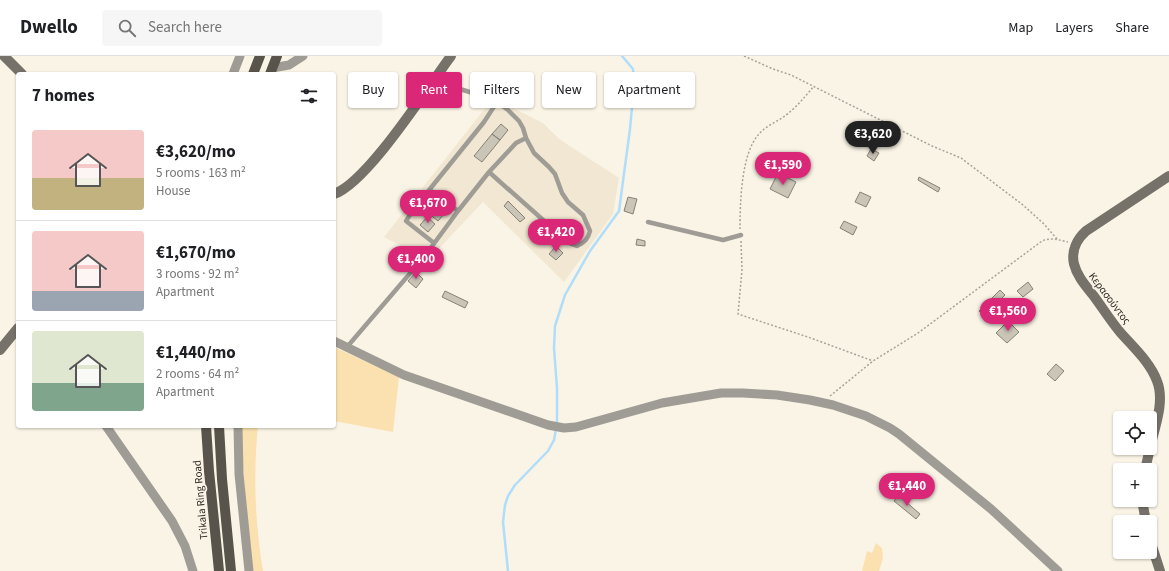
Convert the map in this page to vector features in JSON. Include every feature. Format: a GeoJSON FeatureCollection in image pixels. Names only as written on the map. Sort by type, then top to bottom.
{"type":"FeatureCollection","features":[{"type":"Feature","properties":{"kind":"main road"},"geometry":{"type":"LineString","coordinates":[[254,72],[260,56]]}},
{"type":"Feature","properties":{"kind":"main road"},"geometry":{"type":"LineString","coordinates":[[271,71],[277,56]]}},
{"type":"Feature","properties":{"kind":"main road","name":"Trikala Ring Road"},"geometry":{"type":"LineString","coordinates":[[206,428],[219,571]]}},
{"type":"Feature","properties":{"kind":"main road"},"geometry":{"type":"LineString","coordinates":[[219,428],[222,479],[231,571]]}},
{"type":"Feature","properties":{"kind":"street"},"geometry":{"type":"LineString","coordinates":[[4,56],[20,72]]}},
{"type":"Feature","properties":{"kind":"street"},"geometry":{"type":"LineString","coordinates":[[234,72],[240,56]]}},
{"type":"Feature","properties":{"kind":"street"},"geometry":{"type":"LineString","coordinates":[[271,71],[289,65],[303,56]]}},
{"type":"Feature","properties":{"kind":"street"},"geometry":{"type":"LineString","coordinates":[[439,72],[451,56]]}},
{"type":"Feature","properties":{"kind":"street"},"geometry":{"type":"LineString","coordinates":[[336,193],[348,187],[369,166],[413,108]]}},
{"type":"Feature","properties":{"kind":"street"},"geometry":{"type":"LineString","coordinates":[[1076,245],[1082,235],[1096,224],[1169,176]]}},
{"type":"Feature","properties":{"kind":"street","name":"Κερασούντος"},"geometry":{"type":"LineString","coordinates":[[1076,245],[1073,262],[1081,280],[1119,330],[1147,363],[1157,381],[1159,406],[1157,415]]}},
{"type":"Feature","properties":{"kind":"street"},"geometry":{"type":"LineString","coordinates":[[0,350],[16,330]]}},
{"type":"Feature","properties":{"kind":"street"},"geometry":{"type":"LineString","coordinates":[[336,342],[387,367],[421,381],[548,425],[564,428],[585,425],[662,403],[721,393],[766,394],[822,402],[866,416],[899,434],[991,509],[1058,571]]}},
{"type":"Feature","properties":{"kind":"street"},"geometry":{"type":"LineString","coordinates":[[107,428],[172,521],[185,546],[193,571]]}},
{"type":"Feature","properties":{"kind":"street"},"geometry":{"type":"LineString","coordinates":[[238,428],[239,474],[249,571]]}},
{"type":"Feature","properties":{"kind":"street"},"geometry":{"type":"LineString","coordinates":[[1156,559],[1160,571]]}},
{"type":"Feature","properties":{"kind":"lane"},"geometry":{"type":"LineString","coordinates":[[434,243],[406,221],[484,122],[493,108]]}},
{"type":"Feature","properties":{"kind":"lane"},"geometry":{"type":"LineString","coordinates":[[489,172],[569,243],[577,246],[588,238],[590,230],[582,215],[568,202],[562,193],[555,174],[534,153],[519,121],[505,108]]}},
{"type":"Feature","properties":{"kind":"lane"},"geometry":{"type":"LineString","coordinates":[[347,347],[424,257],[489,172],[516,143],[526,138]]}},
{"type":"Feature","properties":{"kind":"lane"},"geometry":{"type":"LineString","coordinates":[[430,190],[458,211]]}},
{"type":"Feature","properties":{"kind":"lane"},"geometry":{"type":"LineString","coordinates":[[648,222],[724,240],[740,235]]}},
{"type":"Feature","properties":{"kind":"path"},"geometry":{"type":"LineString","coordinates":[[744,56],[814,86],[932,146],[961,158],[1024,205],[1057,239]]}},
{"type":"Feature","properties":{"kind":"path"},"geometry":{"type":"LineString","coordinates":[[814,86],[804,99],[793,109],[760,133],[755,140],[748,157],[742,186],[740,235],[742,270],[738,314],[808,337],[873,362]]}},
{"type":"Feature","properties":{"kind":"path"},"geometry":{"type":"LineString","coordinates":[[822,402],[873,362],[918,333],[1042,241],[1049,238],[1076,245]]}},
{"type":"Feature","properties":{"kind":"shaded area"},"geometry":{"type":"Polygon","coordinates":[[[485,108],[513,108],[543,123],[559,139],[619,178],[613,214],[564,282],[483,202],[428,260],[384,237],[485,108]]]}},
{"type":"Feature","properties":{"kind":"shaded area"},"geometry":{"type":"Polygon","coordinates":[[[336,348],[399,377],[393,432],[336,421],[336,348]]]}},
{"type":"Feature","properties":{"kind":"shaded area"},"geometry":{"type":"Polygon","coordinates":[[[240,428],[258,428],[255,481],[258,535],[263,571],[251,571],[240,428]]]}},
{"type":"Feature","properties":{"kind":"shaded area"},"geometry":{"type":"Polygon","coordinates":[[[876,543],[882,548],[883,558],[879,571],[862,571],[867,551],[872,553],[876,543]]]}},
{"type":"Feature","properties":{"kind":"building"},"geometry":{"type":"Polygon","coordinates":[[[501,124],[508,130],[500,140],[492,134],[501,124]]]}},
{"type":"Feature","properties":{"kind":"building"},"geometry":{"type":"Polygon","coordinates":[[[492,134],[500,140],[482,162],[474,156],[492,134]]]}},
{"type":"Feature","properties":{"kind":"building"},"geometry":{"type":"Polygon","coordinates":[[[871,149],[879,153],[874,161],[867,156],[871,149]]]}},
{"type":"Feature","properties":{"kind":"building"},"geometry":{"type":"Polygon","coordinates":[[[778,173],[796,182],[788,198],[770,189],[778,173]]]}},
{"type":"Feature","properties":{"kind":"building"},"geometry":{"type":"Polygon","coordinates":[[[919,177],[940,188],[938,192],[918,180],[919,177]]]}},
{"type":"Feature","properties":{"kind":"building"},"geometry":{"type":"Polygon","coordinates":[[[860,192],[871,197],[866,207],[855,202],[860,192]]]}},
{"type":"Feature","properties":{"kind":"building"},"geometry":{"type":"Polygon","coordinates":[[[628,197],[637,199],[633,214],[624,211],[628,197]]]}},
{"type":"Feature","properties":{"kind":"building"},"geometry":{"type":"Polygon","coordinates":[[[508,201],[525,218],[520,222],[504,206],[508,201]]]}},
{"type":"Feature","properties":{"kind":"building"},"geometry":{"type":"Polygon","coordinates":[[[435,205],[445,213],[438,221],[428,213],[435,205]]]}},
{"type":"Feature","properties":{"kind":"building"},"geometry":{"type":"Polygon","coordinates":[[[427,217],[435,224],[428,232],[420,225],[427,217]]]}},
{"type":"Feature","properties":{"kind":"building"},"geometry":{"type":"Polygon","coordinates":[[[844,221],[857,227],[853,235],[840,228],[844,221]]]}},
{"type":"Feature","properties":{"kind":"building"},"geometry":{"type":"Polygon","coordinates":[[[637,239],[645,241],[645,246],[636,245],[637,239]]]}},
{"type":"Feature","properties":{"kind":"building"},"geometry":{"type":"Polygon","coordinates":[[[556,246],[563,253],[556,260],[549,254],[556,246]]]}},
{"type":"Feature","properties":{"kind":"building"},"geometry":{"type":"Polygon","coordinates":[[[416,272],[423,279],[416,288],[408,281],[416,272]]]}},
{"type":"Feature","properties":{"kind":"building"},"geometry":{"type":"Polygon","coordinates":[[[1028,282],[1033,289],[1023,297],[1017,291],[1028,282]]]}},
{"type":"Feature","properties":{"kind":"building"},"geometry":{"type":"Polygon","coordinates":[[[1000,290],[1005,295],[984,316],[979,311],[1000,290]]]}},
{"type":"Feature","properties":{"kind":"building"},"geometry":{"type":"Polygon","coordinates":[[[445,291],[468,302],[465,308],[442,297],[445,291]]]}},
{"type":"Feature","properties":{"kind":"building"},"geometry":{"type":"Polygon","coordinates":[[[1008,321],[1019,332],[1007,343],[996,333],[1008,321]]]}},
{"type":"Feature","properties":{"kind":"building"},"geometry":{"type":"Polygon","coordinates":[[[1056,364],[1064,371],[1055,381],[1047,374],[1056,364]]]}},
{"type":"Feature","properties":{"kind":"building"},"geometry":{"type":"Polygon","coordinates":[[[898,495],[920,514],[916,519],[894,501],[898,495]]]}},
{"type":"Feature","properties":{"kind":"waterway"},"geometry":{"type":"LineString","coordinates":[[557,424],[557,388],[554,348],[555,326],[565,295],[590,251],[619,211],[630,129],[634,85],[633,69],[622,56]]}},
{"type":"Feature","properties":{"kind":"waterway"},"geometry":{"type":"LineString","coordinates":[[508,571],[503,522],[505,505],[508,496],[515,485],[548,451],[554,440],[556,429]]}}]}
